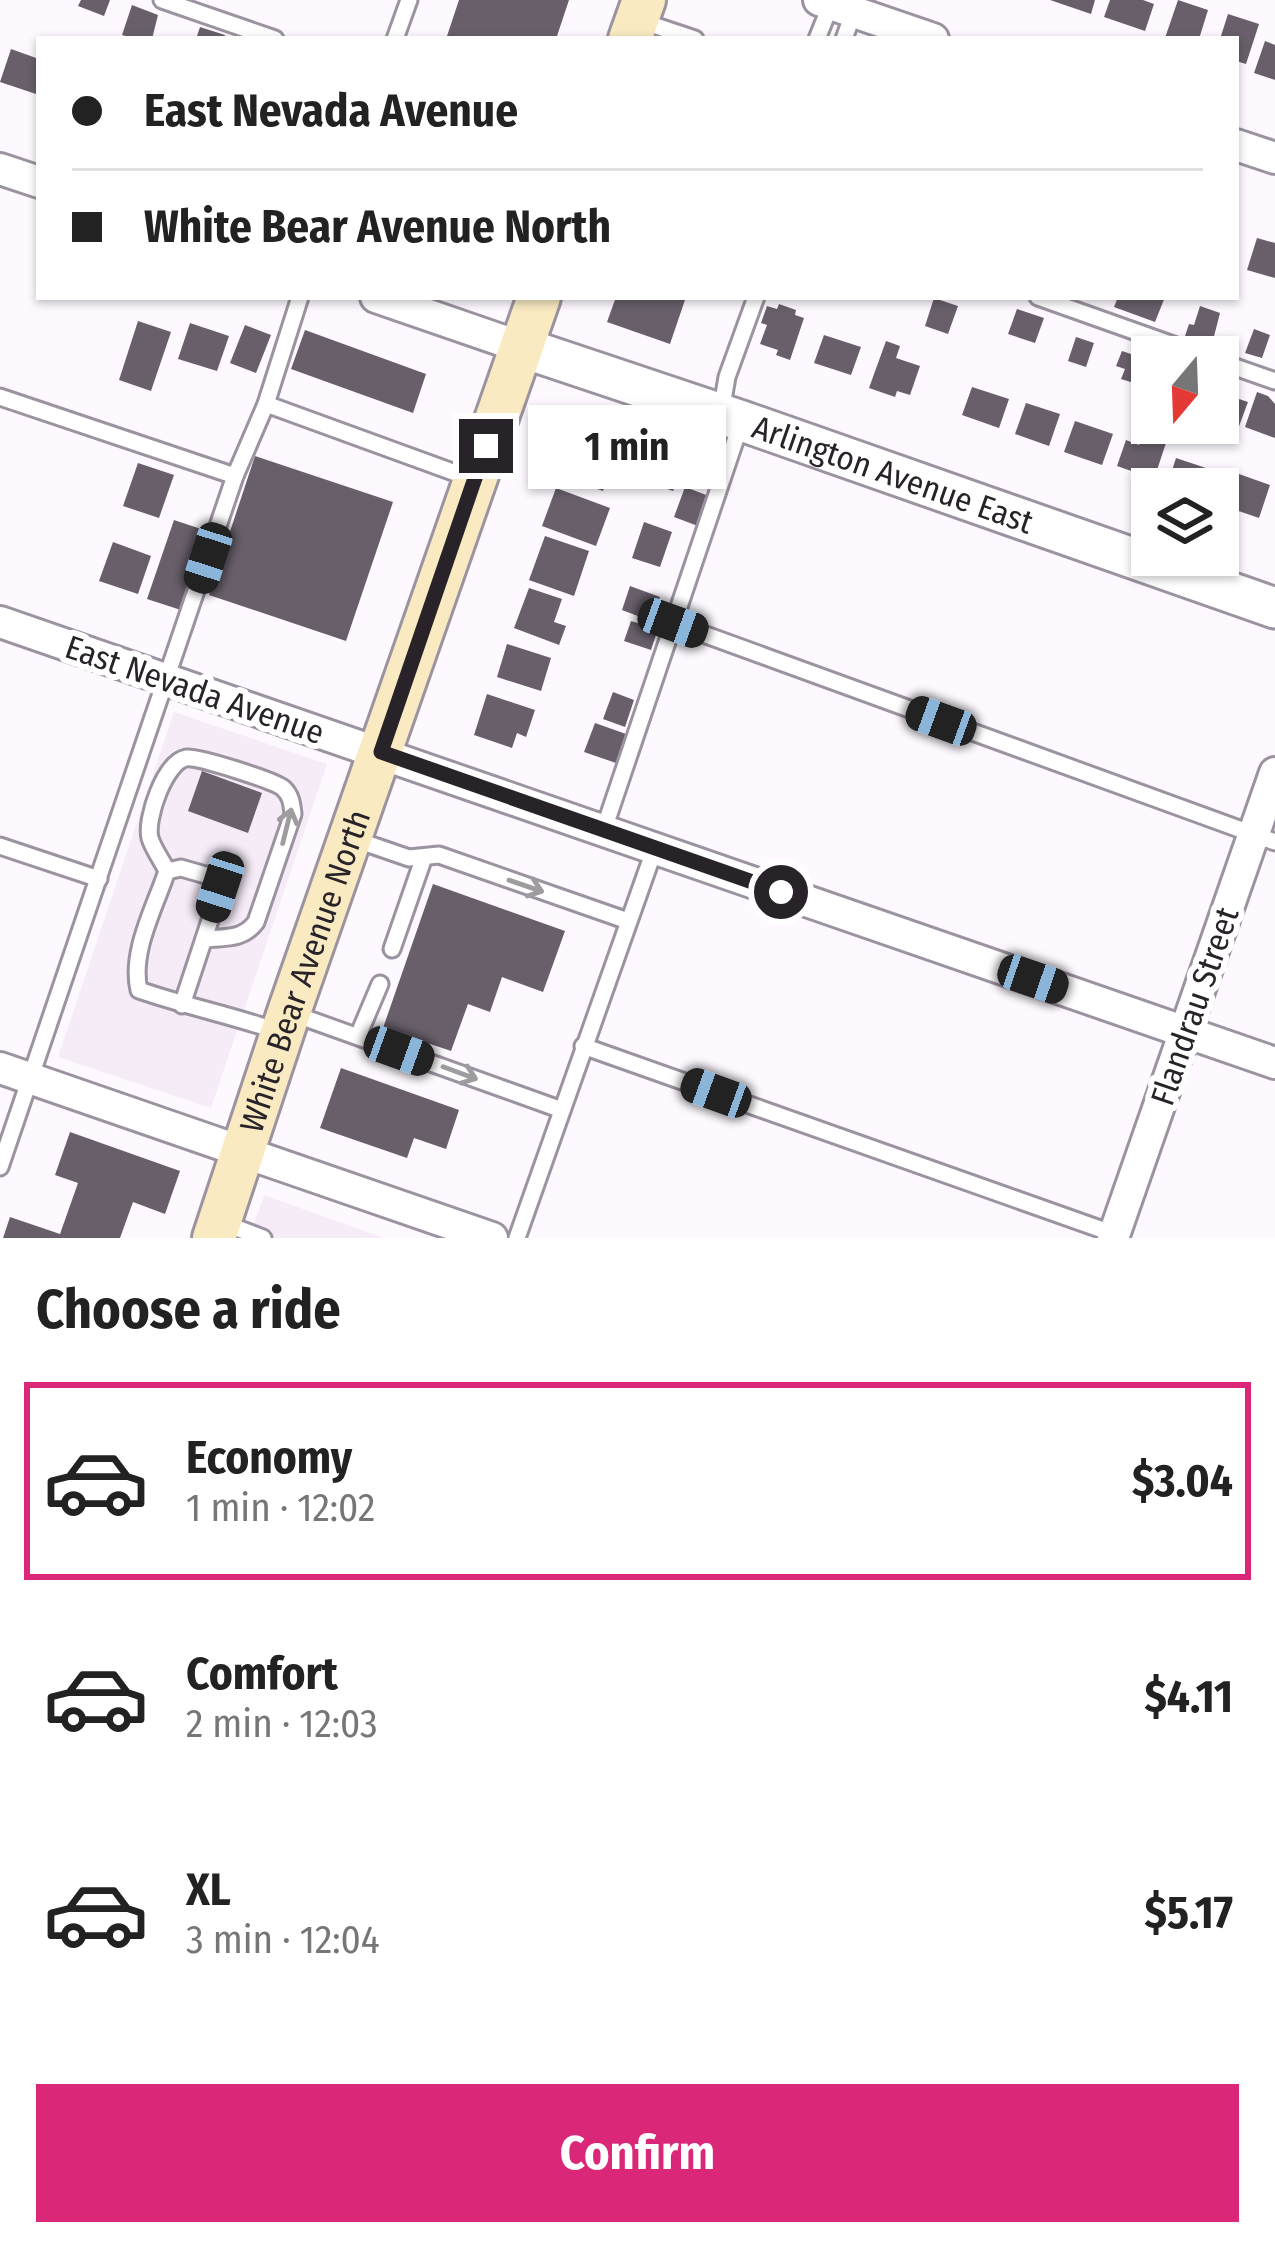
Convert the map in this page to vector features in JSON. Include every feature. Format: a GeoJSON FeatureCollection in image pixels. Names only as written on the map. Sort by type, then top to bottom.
{"type":"FeatureCollection","features":[{"type":"Feature","properties":{"kind":"main road","name":"White Bear Avenue North"},"geometry":{"type":"LineString","coordinates":[[216,1230],[537,300]]}},
{"type":"Feature","properties":{"kind":"street"},"geometry":{"type":"LineString","coordinates":[[841,11],[923,36]]}},
{"type":"Feature","properties":{"kind":"street"},"geometry":{"type":"LineString","coordinates":[[1239,146],[1275,158]]}},
{"type":"Feature","properties":{"kind":"street"},"geometry":{"type":"LineString","coordinates":[[0,169],[36,181]]}},
{"type":"Feature","properties":{"kind":"street","name":"Arlington Avenue East"},"geometry":{"type":"LineString","coordinates":[[385,300],[1275,608]]}},
{"type":"Feature","properties":{"kind":"street","name":"East Nevada Avenue"},"geometry":{"type":"LineString","coordinates":[[0,622],[1275,1063]]}},
{"type":"Feature","properties":{"kind":"street","name":"Flandrau Street"},"geometry":{"type":"LineString","coordinates":[[1118,1237],[1184,1031],[1264,839],[1275,773]]}},
{"type":"Feature","properties":{"kind":"street"},"geometry":{"type":"LineString","coordinates":[[0,1068],[492,1238]]}},
{"type":"Feature","properties":{"kind":"lane"},"geometry":{"type":"LineString","coordinates":[[162,0],[266,36]]}},
{"type":"Feature","properties":{"kind":"lane"},"geometry":{"type":"LineString","coordinates":[[396,36],[409,0]]}},
{"type":"Feature","properties":{"kind":"lane"},"geometry":{"type":"LineString","coordinates":[[820,36],[841,11]]}},
{"type":"Feature","properties":{"kind":"lane"},"geometry":{"type":"LineString","coordinates":[[637,19],[686,36]]}},
{"type":"Feature","properties":{"kind":"lane"},"geometry":{"type":"LineString","coordinates":[[0,1166],[299,300]]}},
{"type":"Feature","properties":{"kind":"lane"},"geometry":{"type":"LineString","coordinates":[[604,830],[673,623],[731,418],[727,376],[755,300]]}},
{"type":"Feature","properties":{"kind":"lane"},"geometry":{"type":"LineString","coordinates":[[1046,300],[1148,336]]}},
{"type":"Feature","properties":{"kind":"lane"},"geometry":{"type":"LineString","coordinates":[[1239,368],[1275,381]]}},
{"type":"Feature","properties":{"kind":"lane"},"geometry":{"type":"LineString","coordinates":[[0,397],[235,476]]}},
{"type":"Feature","properties":{"kind":"lane"},"geometry":{"type":"LineString","coordinates":[[266,404],[474,480]]}},
{"type":"Feature","properties":{"kind":"lane"},"geometry":{"type":"LineString","coordinates":[[673,623],[1264,839]]}},
{"type":"Feature","properties":{"kind":"lane"},"geometry":{"type":"LineString","coordinates":[[204,939],[237,937],[256,922],[293,814],[291,799],[282,786],[205,759],[184,758],[170,768],[149,825],[150,839],[167,871],[135,973],[139,990],[244,1020],[358,1036],[562,1110]]}},
{"type":"Feature","properties":{"kind":"lane"},"geometry":{"type":"LineString","coordinates":[[351,838],[410,858],[439,855],[628,921]]}},
{"type":"Feature","properties":{"kind":"lane"},"geometry":{"type":"LineString","coordinates":[[0,846],[99,879]]}},
{"type":"Feature","properties":{"kind":"lane"},"geometry":{"type":"LineString","coordinates":[[517,1238],[656,848]]}},
{"type":"Feature","properties":{"kind":"lane"},"geometry":{"type":"LineString","coordinates":[[392,950],[424,857]]}},
{"type":"Feature","properties":{"kind":"lane"},"geometry":{"type":"LineString","coordinates":[[167,871],[181,868],[216,878],[220,887],[182,1005]]}},
{"type":"Feature","properties":{"kind":"lane"},"geometry":{"type":"LineString","coordinates":[[358,1036],[380,984]]}},
{"type":"Feature","properties":{"kind":"lane"},"geometry":{"type":"LineString","coordinates":[[583,1046],[1118,1237]]}},
{"type":"Feature","properties":{"kind":"lane"},"geometry":{"type":"LineString","coordinates":[[216,1230],[263,1238]]}},
{"type":"Feature","properties":{"kind":"shaded area"},"geometry":{"type":"Polygon","coordinates":[[[174,712],[327,764],[211,1108],[58,1057],[174,712]]]}},
{"type":"Feature","properties":{"kind":"shaded area"},"geometry":{"type":"Polygon","coordinates":[[[264,1195],[384,1238],[249,1238],[264,1195]]]}},
{"type":"Feature","properties":{"kind":"building"},"geometry":{"type":"Polygon","coordinates":[[[81,0],[110,0],[104,16],[78,6],[81,0]]]}},
{"type":"Feature","properties":{"kind":"building"},"geometry":{"type":"Polygon","coordinates":[[[459,0],[569,0],[557,36],[447,36],[459,0]]]}},
{"type":"Feature","properties":{"kind":"building"},"geometry":{"type":"Polygon","coordinates":[[[1050,0],[1095,0],[1091,14],[1050,0]]]}},
{"type":"Feature","properties":{"kind":"building"},"geometry":{"type":"Polygon","coordinates":[[[1110,0],[1154,4],[1145,31],[1104,17],[1110,0]]]}},
{"type":"Feature","properties":{"kind":"building"},"geometry":{"type":"Polygon","coordinates":[[[1178,0],[1208,10],[1200,36],[1166,36],[1178,0]]]}},
{"type":"Feature","properties":{"kind":"building"},"geometry":{"type":"Polygon","coordinates":[[[132,5],[158,15],[153,36],[122,35],[132,5]]]}},
{"type":"Feature","properties":{"kind":"building"},"geometry":{"type":"Polygon","coordinates":[[[1228,14],[1259,24],[1246,64],[1239,62],[1239,36],[1221,36],[1228,14]]]}},
{"type":"Feature","properties":{"kind":"building"},"geometry":{"type":"Polygon","coordinates":[[[200,27],[225,35],[225,36],[197,36],[200,27]]]}},
{"type":"Feature","properties":{"kind":"building"},"geometry":{"type":"Polygon","coordinates":[[[1265,41],[1275,45],[1275,80],[1254,73],[1265,41]]]}},
{"type":"Feature","properties":{"kind":"building"},"geometry":{"type":"Polygon","coordinates":[[[11,49],[36,58],[36,94],[0,82],[11,49]]]}},
{"type":"Feature","properties":{"kind":"building"},"geometry":{"type":"Polygon","coordinates":[[[1257,238],[1275,243],[1275,278],[1247,270],[1257,238]]]}},
{"type":"Feature","properties":{"kind":"building"},"geometry":{"type":"Polygon","coordinates":[[[615,300],[685,300],[670,344],[607,322],[615,300]]]}},
{"type":"Feature","properties":{"kind":"building"},"geometry":{"type":"Polygon","coordinates":[[[933,300],[958,306],[948,334],[925,326],[933,300]]]}},
{"type":"Feature","properties":{"kind":"building"},"geometry":{"type":"Polygon","coordinates":[[[1117,300],[1164,300],[1155,322],[1114,307],[1117,300]]]}},
{"type":"Feature","properties":{"kind":"building"},"geometry":{"type":"Polygon","coordinates":[[[779,304],[804,318],[790,360],[760,344],[767,306],[777,309],[779,304]]]}},
{"type":"Feature","properties":{"kind":"building"},"geometry":{"type":"Polygon","coordinates":[[[1200,306],[1220,313],[1214,336],[1185,336],[1189,324],[1194,325],[1200,306]]]}},
{"type":"Feature","properties":{"kind":"building"},"geometry":{"type":"Polygon","coordinates":[[[1017,309],[1044,318],[1035,343],[1008,334],[1017,309]]]}},
{"type":"Feature","properties":{"kind":"building"},"geometry":{"type":"Polygon","coordinates":[[[138,321],[171,332],[151,391],[119,380],[138,321]]]}},
{"type":"Feature","properties":{"kind":"building"},"geometry":{"type":"Polygon","coordinates":[[[190,323],[229,336],[217,371],[178,359],[190,323]]]}},
{"type":"Feature","properties":{"kind":"building"},"geometry":{"type":"Polygon","coordinates":[[[245,325],[271,335],[256,373],[230,363],[245,325]]]}},
{"type":"Feature","properties":{"kind":"building"},"geometry":{"type":"Polygon","coordinates":[[[1254,329],[1270,335],[1262,358],[1245,353],[1254,329]]]}},
{"type":"Feature","properties":{"kind":"building"},"geometry":{"type":"Polygon","coordinates":[[[305,330],[426,374],[413,413],[291,369],[305,330]]]}},
{"type":"Feature","properties":{"kind":"building"},"geometry":{"type":"Polygon","coordinates":[[[824,335],[861,347],[851,375],[814,363],[824,335]]]}},
{"type":"Feature","properties":{"kind":"building"},"geometry":{"type":"Polygon","coordinates":[[[1076,337],[1094,343],[1086,367],[1068,361],[1076,337]]]}},
{"type":"Feature","properties":{"kind":"building"},"geometry":{"type":"Polygon","coordinates":[[[886,341],[900,346],[896,358],[920,366],[910,395],[897,391],[895,397],[869,388],[886,341]]]}},
{"type":"Feature","properties":{"kind":"building"},"geometry":{"type":"Polygon","coordinates":[[[1122,351],[1131,354],[1131,382],[1121,379],[1125,369],[1116,366],[1122,351]]]}},
{"type":"Feature","properties":{"kind":"building"},"geometry":{"type":"Polygon","coordinates":[[[972,387],[1009,399],[999,428],[962,415],[972,387]]]}},
{"type":"Feature","properties":{"kind":"building"},"geometry":{"type":"Polygon","coordinates":[[[1257,392],[1275,404],[1275,438],[1245,427],[1257,392]]]}},
{"type":"Feature","properties":{"kind":"building"},"geometry":{"type":"Polygon","coordinates":[[[1239,399],[1248,402],[1239,426],[1239,399]]]}},
{"type":"Feature","properties":{"kind":"building"},"geometry":{"type":"Polygon","coordinates":[[[1026,403],[1060,414],[1049,446],[1015,434],[1026,403]]]}},
{"type":"Feature","properties":{"kind":"building"},"geometry":{"type":"Polygon","coordinates":[[[584,420],[623,433],[603,491],[564,477],[584,420]]]}},
{"type":"Feature","properties":{"kind":"building"},"geometry":{"type":"Polygon","coordinates":[[[1075,421],[1113,434],[1102,465],[1064,452],[1075,421]]]}},
{"type":"Feature","properties":{"kind":"building"},"geometry":{"type":"Polygon","coordinates":[[[1126,440],[1139,445],[1166,444],[1158,468],[1131,471],[1117,466],[1126,440]]]}},
{"type":"Feature","properties":{"kind":"building"},"geometry":{"type":"Polygon","coordinates":[[[649,444],[686,457],[673,491],[637,478],[649,444]]]}},
{"type":"Feature","properties":{"kind":"building"},"geometry":{"type":"Polygon","coordinates":[[[255,456],[393,502],[346,641],[209,595],[255,456]]]}},
{"type":"Feature","properties":{"kind":"building"},"geometry":{"type":"Polygon","coordinates":[[[1176,458],[1206,468],[1173,468],[1176,458]]]}},
{"type":"Feature","properties":{"kind":"building"},"geometry":{"type":"Polygon","coordinates":[[[138,463],[174,475],[159,518],[123,506],[138,463]]]}},
{"type":"Feature","properties":{"kind":"building"},"geometry":{"type":"Polygon","coordinates":[[[1239,474],[1270,485],[1259,518],[1239,511],[1239,474]]]}},
{"type":"Feature","properties":{"kind":"building"},"geometry":{"type":"Polygon","coordinates":[[[685,487],[709,496],[698,526],[674,517],[685,487]]]}},
{"type":"Feature","properties":{"kind":"building"},"geometry":{"type":"Polygon","coordinates":[[[556,488],[610,508],[596,546],[542,526],[556,488]]]}},
{"type":"Feature","properties":{"kind":"building"},"geometry":{"type":"Polygon","coordinates":[[[174,520],[210,532],[184,611],[147,599],[174,520]]]}},
{"type":"Feature","properties":{"kind":"building"},"geometry":{"type":"Polygon","coordinates":[[[644,522],[672,532],[660,567],[632,558],[644,522]]]}},
{"type":"Feature","properties":{"kind":"building"},"geometry":{"type":"Polygon","coordinates":[[[545,536],[589,551],[574,596],[529,580],[545,536]]]}},
{"type":"Feature","properties":{"kind":"building"},"geometry":{"type":"Polygon","coordinates":[[[113,542],[151,556],[138,594],[99,581],[113,542]]]}},
{"type":"Feature","properties":{"kind":"building"},"geometry":{"type":"Polygon","coordinates":[[[630,586],[660,597],[651,621],[622,610],[630,586]]]}},
{"type":"Feature","properties":{"kind":"building"},"geometry":{"type":"Polygon","coordinates":[[[529,588],[562,599],[554,622],[566,626],[559,645],[514,628],[529,588]]]}},
{"type":"Feature","properties":{"kind":"building"},"geometry":{"type":"Polygon","coordinates":[[[631,621],[658,629],[651,650],[624,641],[631,621]]]}},
{"type":"Feature","properties":{"kind":"building"},"geometry":{"type":"Polygon","coordinates":[[[507,644],[551,658],[541,691],[497,677],[507,644]]]}},
{"type":"Feature","properties":{"kind":"building"},"geometry":{"type":"Polygon","coordinates":[[[613,692],[634,700],[625,727],[603,719],[613,692]]]}},
{"type":"Feature","properties":{"kind":"building"},"geometry":{"type":"Polygon","coordinates":[[[487,694],[535,710],[526,737],[517,733],[512,748],[474,735],[487,694]]]}},
{"type":"Feature","properties":{"kind":"building"},"geometry":{"type":"Polygon","coordinates":[[[595,723],[626,734],[616,763],[584,752],[595,723]]]}},
{"type":"Feature","properties":{"kind":"building"},"geometry":{"type":"Polygon","coordinates":[[[202,771],[262,793],[248,833],[188,811],[202,771]]]}},
{"type":"Feature","properties":{"kind":"building"},"geometry":{"type":"Polygon","coordinates":[[[433,884],[565,931],[543,992],[502,977],[490,1012],[468,1004],[451,1051],[383,1028],[433,884]]]}},
{"type":"Feature","properties":{"kind":"building"},"geometry":{"type":"Polygon","coordinates":[[[341,1068],[459,1110],[446,1149],[414,1138],[407,1158],[320,1128],[341,1068]]]}},
{"type":"Feature","properties":{"kind":"building"},"geometry":{"type":"Polygon","coordinates":[[[70,1132],[180,1171],[165,1214],[133,1202],[120,1238],[3,1238],[10,1217],[60,1234],[78,1183],[55,1175],[70,1132]]]}},
{"type":"Feature","properties":{"kind":"route"},"geometry":{"type":"LineString","coordinates":[[486,446],[381,752],[781,892]]}}]}
